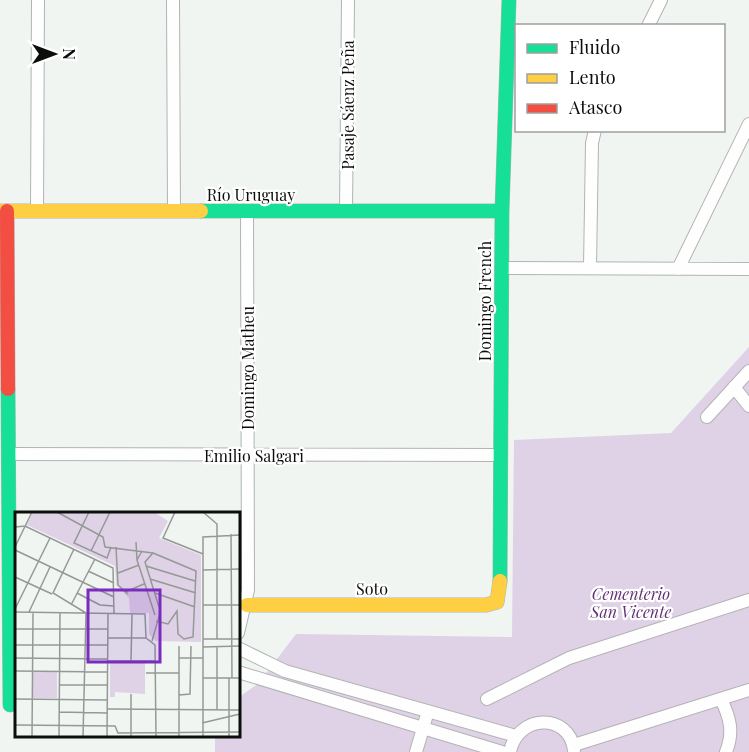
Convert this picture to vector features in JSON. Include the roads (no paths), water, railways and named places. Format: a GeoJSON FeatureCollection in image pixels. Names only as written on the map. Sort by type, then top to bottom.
{"type":"FeatureCollection","features":[{"type":"Feature","properties":{"kind":"street"},"geometry":{"type":"LineString","coordinates":[[37,211],[38,0]]}},
{"type":"Feature","properties":{"kind":"street"},"geometry":{"type":"LineString","coordinates":[[173,0],[174,211]]}},
{"type":"Feature","properties":{"kind":"street","name":"Pasaje Sáenz Peña"},"geometry":{"type":"LineString","coordinates":[[346,211],[348,0]]}},
{"type":"Feature","properties":{"kind":"street","name":"Domingo French"},"geometry":{"type":"LineString","coordinates":[[497,602],[500,594],[501,268],[509,0]]}},
{"type":"Feature","properties":{"kind":"street"},"geometry":{"type":"LineString","coordinates":[[649,24],[661,0]]}},
{"type":"Feature","properties":{"kind":"street"},"geometry":{"type":"LineString","coordinates":[[678,269],[749,124]]}},
{"type":"Feature","properties":{"kind":"street"},"geometry":{"type":"LineString","coordinates":[[590,267],[592,144],[595,132]]}},
{"type":"Feature","properties":{"kind":"street"},"geometry":{"type":"LineString","coordinates":[[3,211],[8,454],[9,705]]}},
{"type":"Feature","properties":{"kind":"street","name":"Río Uruguay"},"geometry":{"type":"LineString","coordinates":[[3,211],[502,211]]}},
{"type":"Feature","properties":{"kind":"street","name":"Domingo Matheu"},"geometry":{"type":"LineString","coordinates":[[240,627],[247,605],[247,211]]}},
{"type":"Feature","properties":{"kind":"street"},"geometry":{"type":"LineString","coordinates":[[501,268],[749,269]]}},
{"type":"Feature","properties":{"kind":"street"},"geometry":{"type":"LineString","coordinates":[[707,417],[749,371]]}},
{"type":"Feature","properties":{"kind":"street"},"geometry":{"type":"LineString","coordinates":[[734,387],[749,406]]}},
{"type":"Feature","properties":{"kind":"street","name":"Emilio Salgari"},"geometry":{"type":"LineString","coordinates":[[8,454],[500,455]]}},
{"type":"Feature","properties":{"kind":"street"},"geometry":{"type":"LineString","coordinates":[[487,699],[569,658],[749,600]]}},
{"type":"Feature","properties":{"kind":"street","name":"Soto"},"geometry":{"type":"LineString","coordinates":[[247,605],[486,605],[497,602]]}},
{"type":"Feature","properties":{"kind":"street"},"geometry":{"type":"LineString","coordinates":[[240,649],[285,671],[516,736]]}},
{"type":"Feature","properties":{"kind":"street"},"geometry":{"type":"LineString","coordinates":[[240,673],[502,752]]}},
{"type":"Feature","properties":{"kind":"street"},"geometry":{"type":"LineString","coordinates":[[510,752],[516,736],[532,724],[552,724],[562,728],[574,748],[749,690]]}},
{"type":"Feature","properties":{"kind":"street"},"geometry":{"type":"LineString","coordinates":[[721,699],[730,720],[731,736],[726,752]]}},
{"type":"Feature","properties":{"kind":"street"},"geometry":{"type":"LineString","coordinates":[[416,752],[428,711]]}},
{"type":"Feature","properties":{"kind":"park label","name":"Cementerio San Vicente"},"geometry":{"type":"Point","coordinates":[631,602]}}]}
